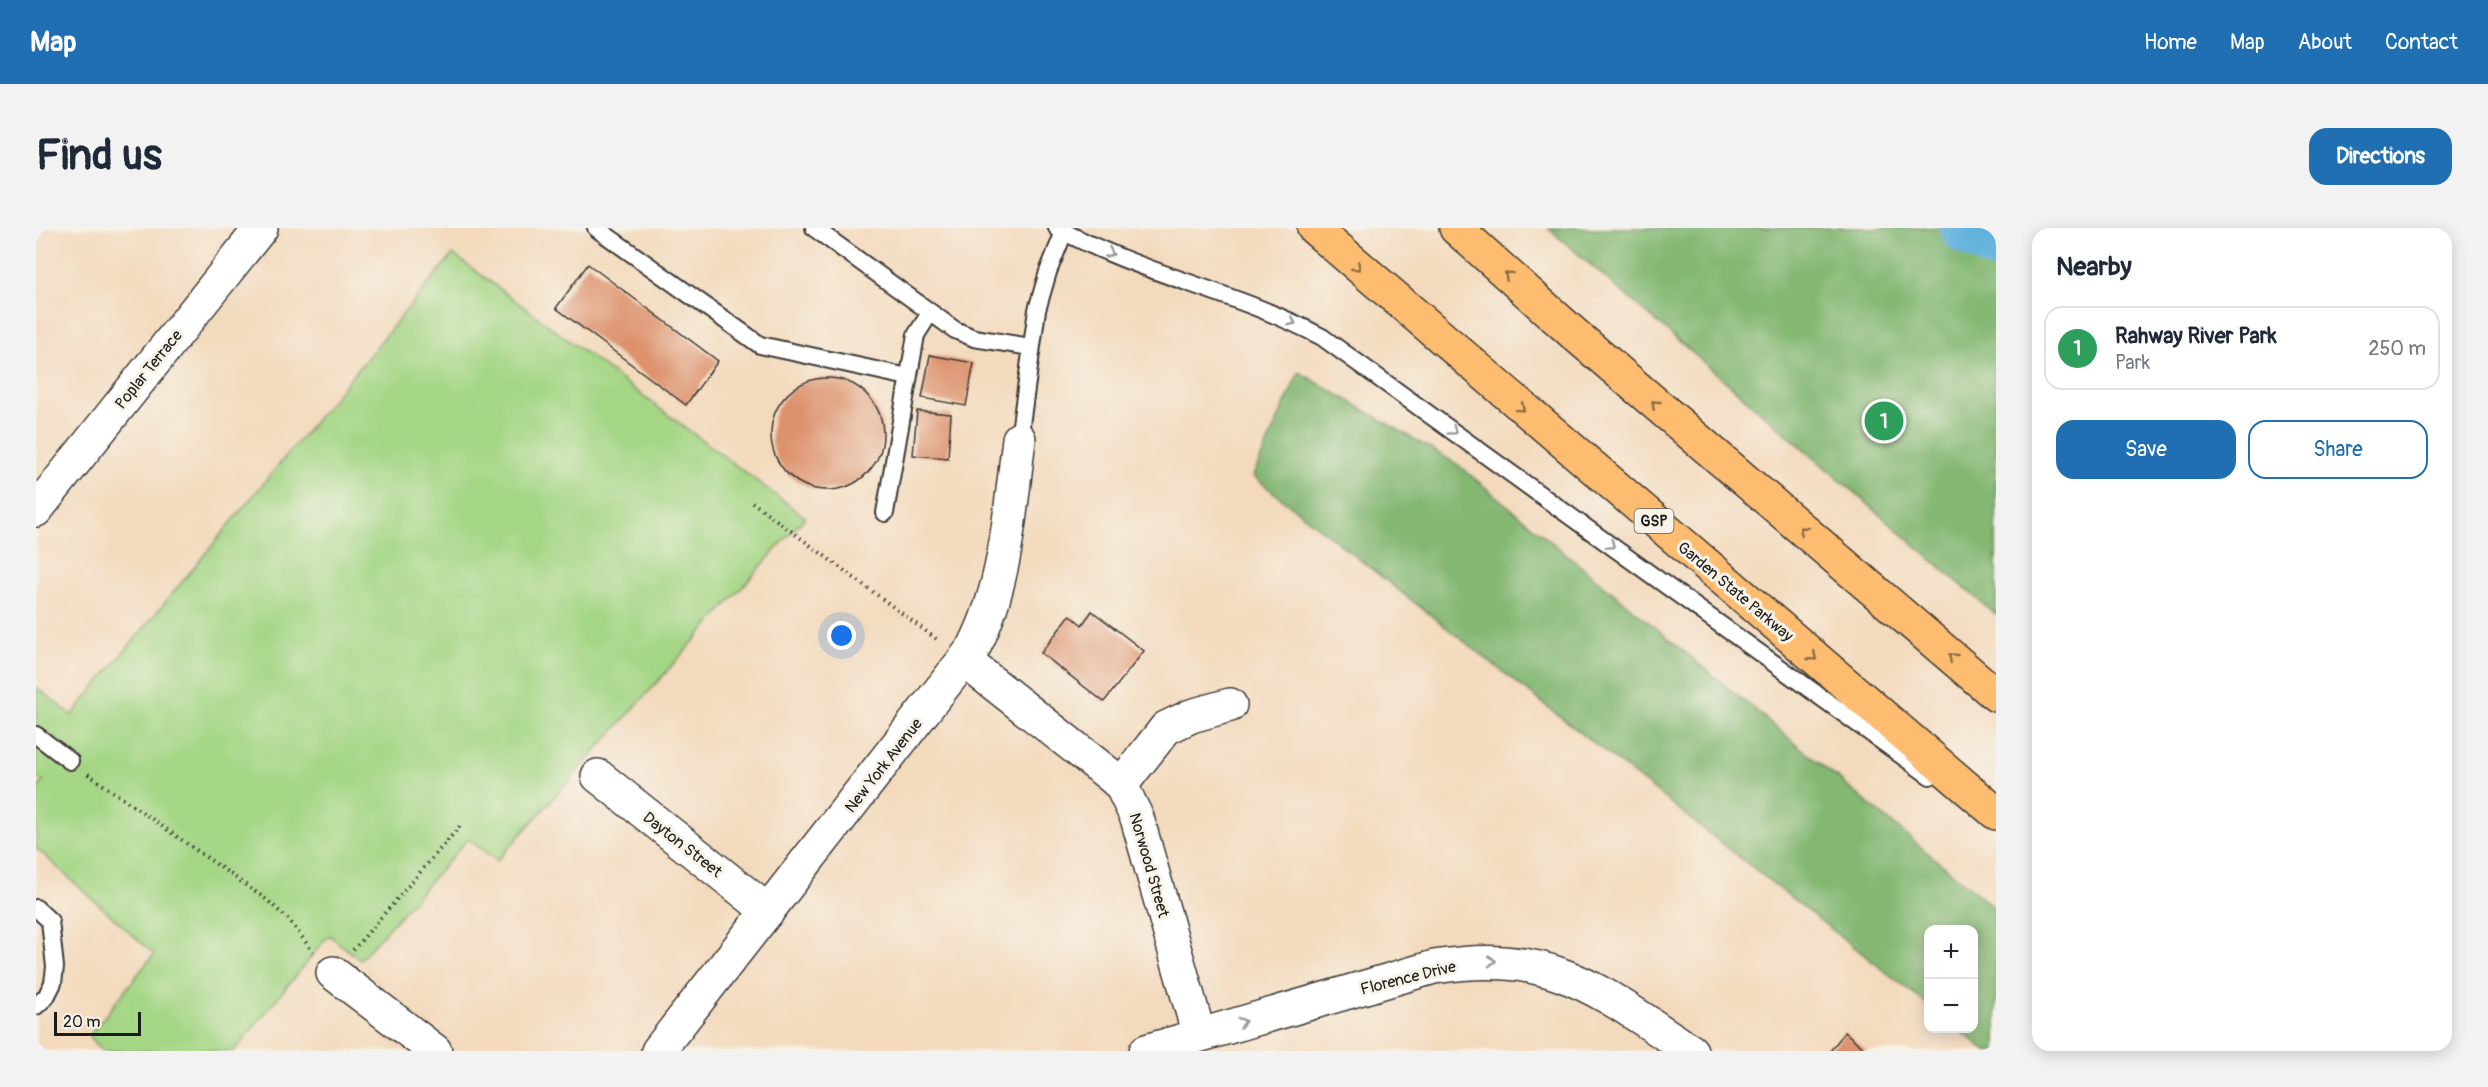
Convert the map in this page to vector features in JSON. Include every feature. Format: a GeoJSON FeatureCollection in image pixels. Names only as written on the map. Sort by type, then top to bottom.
{"type":"FeatureCollection","features":[{"type":"Feature","properties":{"kind":"highway","name":"Garden State Parkway"},"geometry":{"type":"LineString","coordinates":[[1314,228],[1996,813]]}},
{"type":"Feature","properties":{"kind":"highway"},"geometry":{"type":"LineString","coordinates":[[1456,228],[1574,333],[1996,695]]}},
{"type":"Feature","properties":{"kind":"street","name":"Poplar Terrace"},"geometry":{"type":"LineString","coordinates":[[36,510],[261,228]]}},
{"type":"Feature","properties":{"kind":"street","name":"New York Avenue"},"geometry":{"type":"LineString","coordinates":[[658,1051],[965,661],[982,632],[996,593],[1005,548],[1018,439]]}},
{"type":"Feature","properties":{"kind":"street","name":"Norwood Street"},"geometry":{"type":"LineString","coordinates":[[965,661],[1121,785],[1137,818],[1199,1035]]}},
{"type":"Feature","properties":{"kind":"street"},"geometry":{"type":"LineString","coordinates":[[1121,785],[1166,728],[1191,716],[1230,705]]}},
{"type":"Feature","properties":{"kind":"street","name":"Dayton Street"},"geometry":{"type":"LineString","coordinates":[[598,776],[768,911]]}},
{"type":"Feature","properties":{"kind":"street","name":"Florence Drive"},"geometry":{"type":"LineString","coordinates":[[1146,1051],[1434,967],[1479,961],[1502,961],[1545,968],[1587,985],[1691,1051]]}},
{"type":"Feature","properties":{"kind":"street"},"geometry":{"type":"LineString","coordinates":[[333,973],[435,1051]]}},
{"type":"Feature","properties":{"kind":"lane"},"geometry":{"type":"LineString","coordinates":[[596,228],[760,345],[908,377]]}},
{"type":"Feature","properties":{"kind":"lane"},"geometry":{"type":"LineString","coordinates":[[814,228],[955,330],[974,338],[1031,347]]}},
{"type":"Feature","properties":{"kind":"lane"},"geometry":{"type":"LineString","coordinates":[[1018,439],[1042,290],[1061,230],[1137,265],[1270,312],[1322,337],[1996,824]]}},
{"type":"Feature","properties":{"kind":"lane"},"geometry":{"type":"LineString","coordinates":[[885,513],[916,335],[930,314]]}},
{"type":"Feature","properties":{"kind":"lane"},"geometry":{"type":"LineString","coordinates":[[36,735],[70,761]]}},
{"type":"Feature","properties":{"kind":"lane"},"geometry":{"type":"LineString","coordinates":[[36,908],[50,921],[56,968],[53,983],[46,997],[36,1006]]}},
{"type":"Feature","properties":{"kind":"path"},"geometry":{"type":"LineString","coordinates":[[752,502],[965,661]]}},
{"type":"Feature","properties":{"kind":"path"},"geometry":{"type":"LineString","coordinates":[[70,761],[267,900],[290,921],[333,973],[460,826]]}},
{"type":"Feature","properties":{"kind":"green space"},"geometry":{"type":"Polygon","coordinates":[[[1548,228],[1996,228],[1996,615],[1548,228]]]}},
{"type":"Feature","properties":{"kind":"green space"},"geometry":{"type":"Polygon","coordinates":[[[453,254],[805,517],[497,861],[468,839],[360,960],[329,935],[234,1051],[103,1051],[89,1036],[154,954],[36,848],[36,790],[43,782],[36,776],[36,687],[72,715],[453,254]]]}},
{"type":"Feature","properties":{"kind":"green space"},"geometry":{"type":"Polygon","coordinates":[[[1299,372],[1457,464],[1996,909],[1996,1051],[1987,1051],[1963,1033],[1978,1033],[1978,925],[1924,925],[1924,1002],[1253,476],[1299,372]]]}},
{"type":"Feature","properties":{"kind":"building"},"geometry":{"type":"Polygon","coordinates":[[[588,264],[718,361],[686,405],[556,308],[588,264]]]}},
{"type":"Feature","properties":{"kind":"building"},"geometry":{"type":"Polygon","coordinates":[[[930,355],[974,363],[966,406],[922,398],[930,355]]]}},
{"type":"Feature","properties":{"kind":"building"},"geometry":{"type":"Polygon","coordinates":[[[827,378],[848,382],[867,394],[879,413],[883,434],[879,455],[867,474],[848,486],[827,490],[806,486],[787,474],[775,455],[771,434],[775,413],[787,394],[806,382],[827,378]]]}},
{"type":"Feature","properties":{"kind":"building"},"geometry":{"type":"Polygon","coordinates":[[[917,411],[951,414],[948,458],[913,455],[917,411]]]}},
{"type":"Feature","properties":{"kind":"building"},"geometry":{"type":"Polygon","coordinates":[[[1092,611],[1144,651],[1104,702],[1041,653],[1070,615],[1082,625],[1092,611]]]}},
{"type":"Feature","properties":{"kind":"building"},"geometry":{"type":"Polygon","coordinates":[[[1845,1032],[1867,1051],[1830,1051],[1845,1032]]]}},
{"type":"Feature","properties":{"kind":"waterway"},"geometry":{"type":"LineString","coordinates":[[1966,228],[1996,244]]}},
{"type":"Feature","properties":{"kind":"place","name":"Rahway River Park"},"geometry":{"type":"Point","coordinates":[1884,421]}}]}
